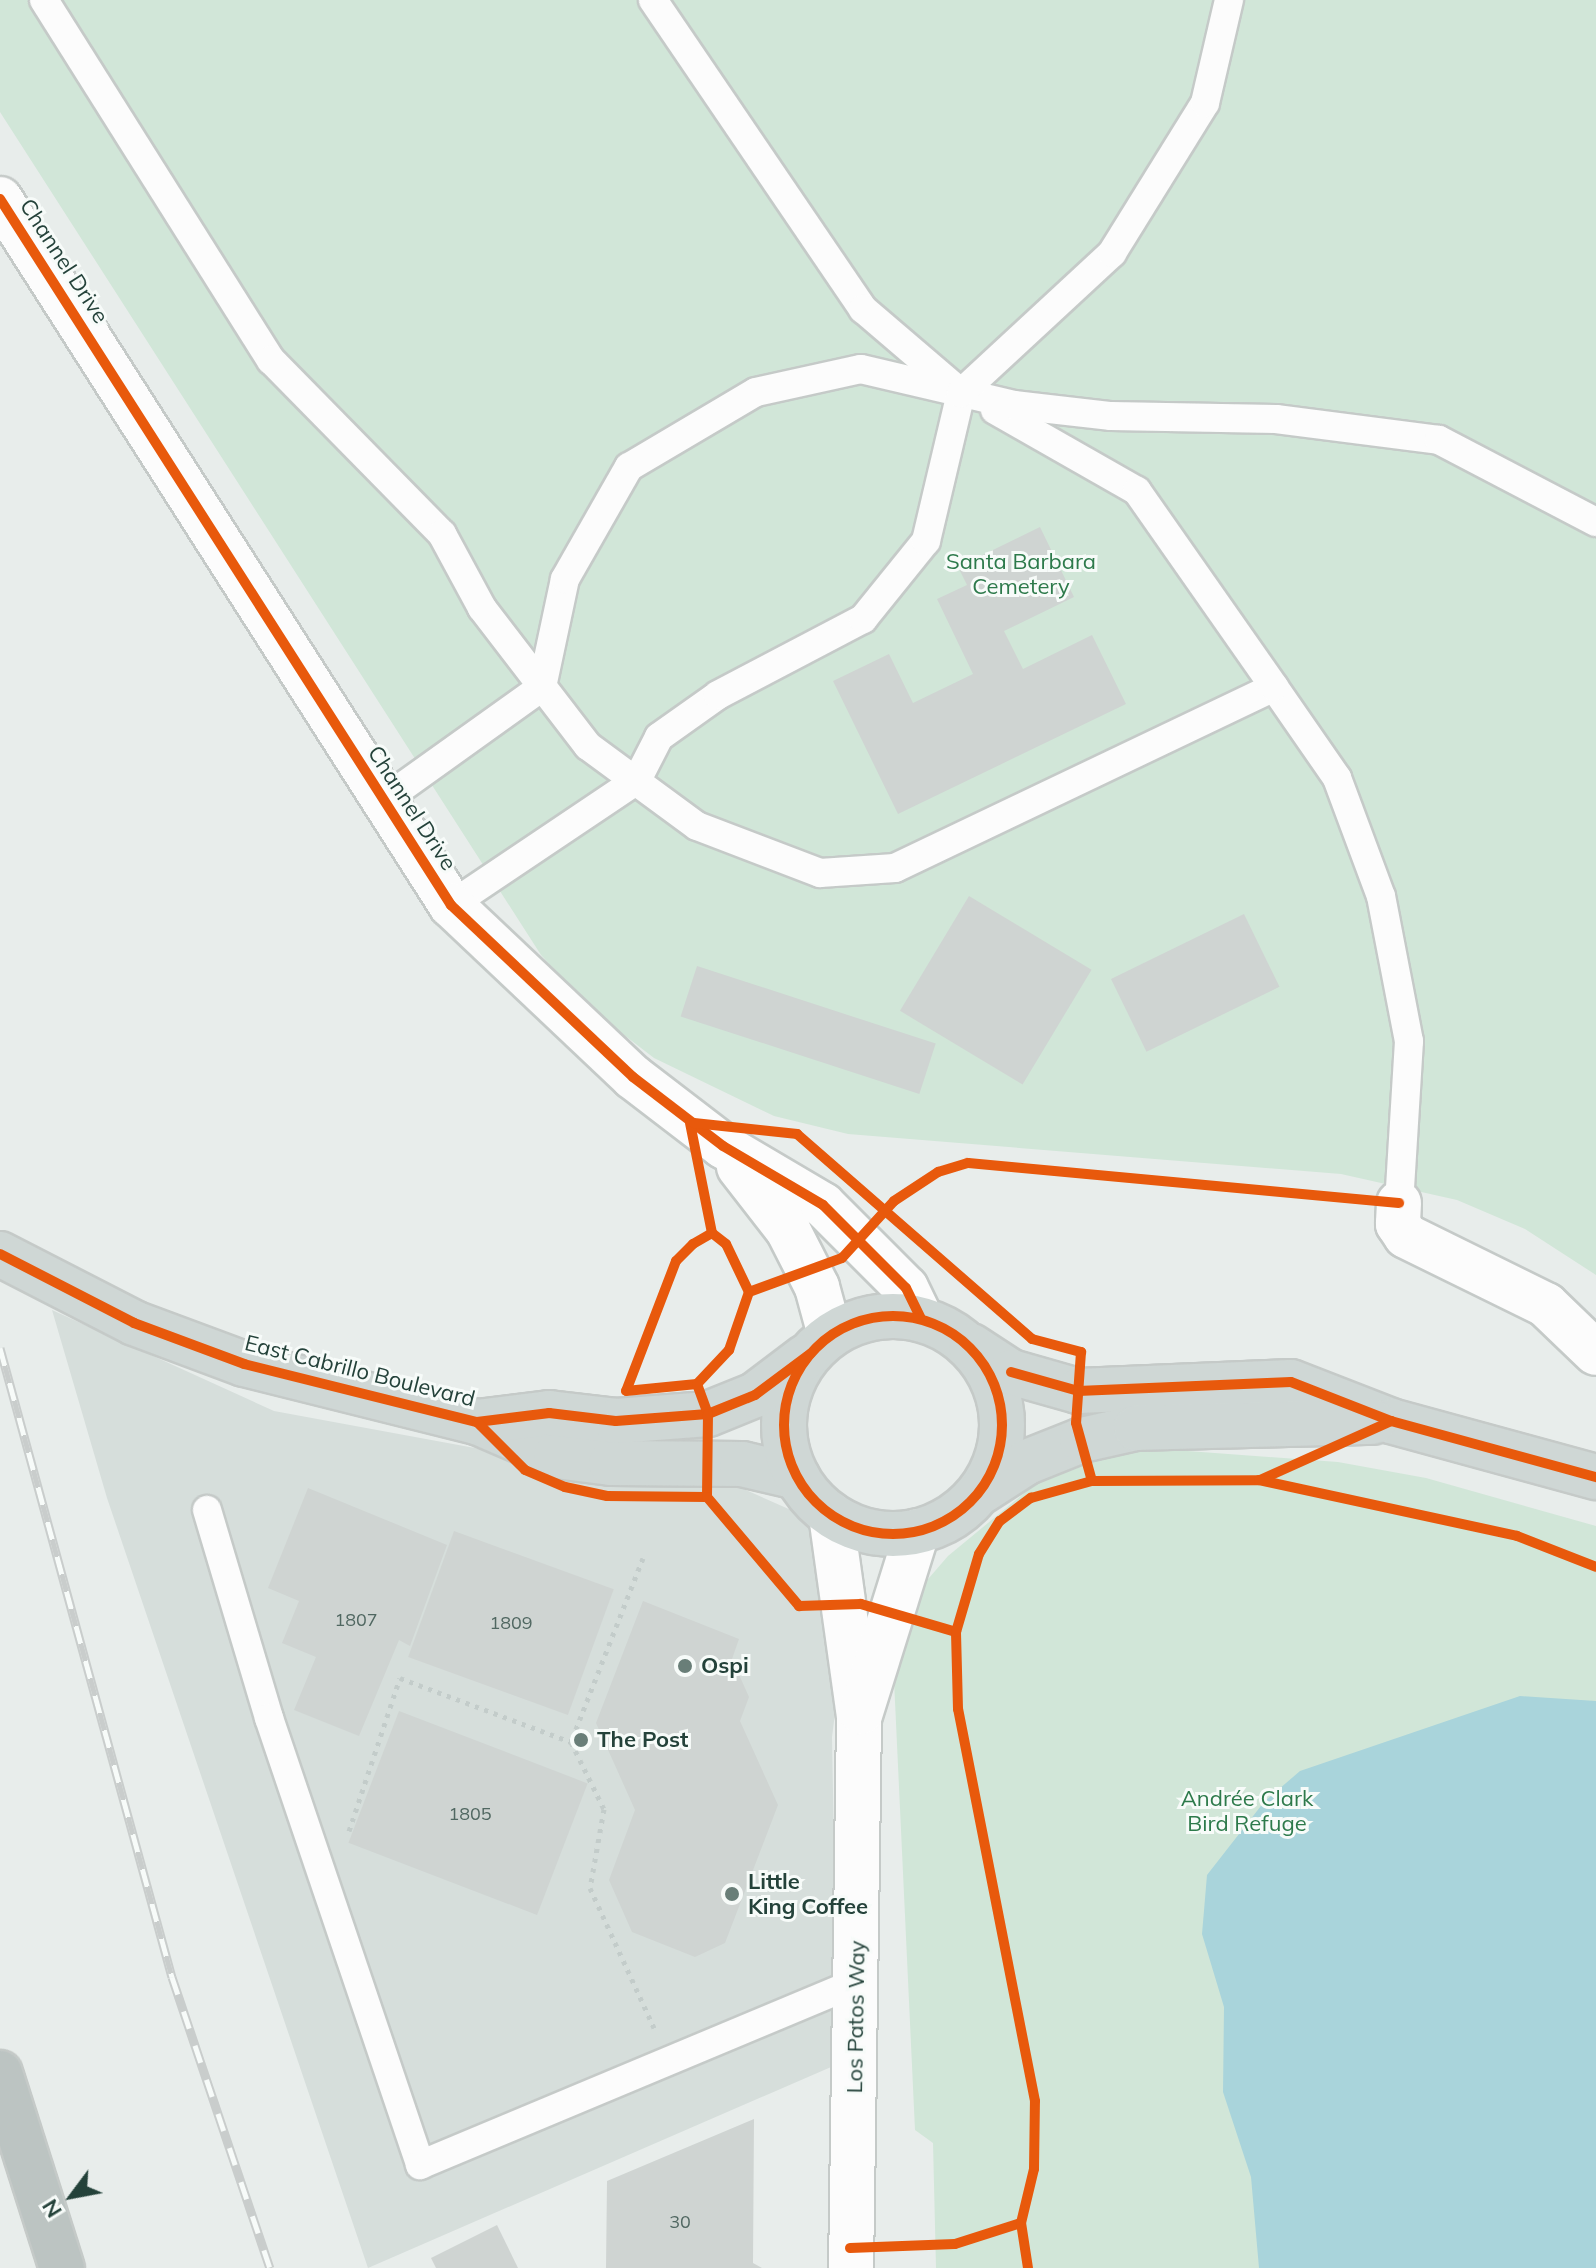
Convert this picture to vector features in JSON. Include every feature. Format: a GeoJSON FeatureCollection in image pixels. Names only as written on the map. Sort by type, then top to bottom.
{"type":"FeatureCollection","features":[{"type":"Feature","properties":{"kind":"highway"},"geometry":{"type":"LineString","coordinates":[[0,2073],[62,2268]]}},
{"type":"Feature","properties":{"kind":"main road","name":"East Cabrillo Boulevard"},"geometry":{"type":"LineString","coordinates":[[0,1254],[134,1323],[244,1364],[477,1422],[556,1456],[611,1463],[742,1464],[797,1477]]}},
{"type":"Feature","properties":{"kind":"main road"},"geometry":{"type":"LineString","coordinates":[[1391,1421],[1136,1428],[1027,1462],[982,1491],[962,1511],[917,1532],[879,1534],[831,1515],[797,1477],[787,1453],[786,1402],[820,1345],[859,1321],[921,1319],[1011,1372],[1078,1391],[1291,1382],[1391,1421],[1595,1474]]}},
{"type":"Feature","properties":{"kind":"main road"},"geometry":{"type":"LineString","coordinates":[[965,1343],[999,1398],[1003,1430],[982,1491]]}},
{"type":"Feature","properties":{"kind":"main road","name":"East Cabrillo Boulevard"},"geometry":{"type":"LineString","coordinates":[[477,1422],[549,1413],[616,1421],[708,1414],[755,1395],[820,1345]]}},
{"type":"Feature","properties":{"kind":"street","name":"Channel Drive"},"geometry":{"type":"LineString","coordinates":[[0,199],[451,905],[571,1024],[723,1146],[823,1205],[906,1288],[921,1319]]}},
{"type":"Feature","properties":{"kind":"street","name":"Channel Drive"},"geometry":{"type":"LineString","coordinates":[[723,1146],[788,1230],[817,1287],[820,1345]]}},
{"type":"Feature","properties":{"kind":"street"},"geometry":{"type":"LineString","coordinates":[[1399,1203],[1398,1224],[1406,1236],[1546,1305],[1596,1353]]}},
{"type":"Feature","properties":{"kind":"street","name":"Los Patos Way"},"geometry":{"type":"LineString","coordinates":[[831,1515],[859,1718],[859,1981],[851,2268]]}},
{"type":"Feature","properties":{"kind":"street","name":"Los Patos Way"},"geometry":{"type":"LineString","coordinates":[[859,1718],[917,1532]]}},
{"type":"Feature","properties":{"kind":"lane"},"geometry":{"type":"LineString","coordinates":[[44,0],[271,360],[442,534],[482,608],[588,746],[697,826],[820,873],[895,868],[1274,687]]}},
{"type":"Feature","properties":{"kind":"lane"},"geometry":{"type":"LineString","coordinates":[[653,0],[863,309],[961,393],[1137,491],[1337,778],[1381,896],[1409,1041],[1399,1203]]}},
{"type":"Feature","properties":{"kind":"lane"},"geometry":{"type":"LineString","coordinates":[[451,905],[637,780],[659,737],[683,720],[863,619],[926,541],[961,393],[1112,253],[1205,103],[1229,0]]}},
{"type":"Feature","properties":{"kind":"lane"},"geometry":{"type":"LineString","coordinates":[[384,800],[542,687],[565,579],[629,467],[756,392],[861,369],[961,393],[1111,416],[1276,419],[1439,440],[1596,522]]}},
{"type":"Feature","properties":{"kind":"lane"},"geometry":{"type":"LineString","coordinates":[[207,1510],[321,1871],[420,2165],[859,1981]]}},
{"type":"Feature","properties":{"kind":"path"},"geometry":{"type":"LineString","coordinates":[[571,1742],[643,1558]]}},
{"type":"Feature","properties":{"kind":"path"},"geometry":{"type":"LineString","coordinates":[[321,1871],[346,1841],[400,1678],[571,1742],[604,1809],[590,1888],[669,2061]]}},
{"type":"Feature","properties":{"kind":"shaded area"},"geometry":{"type":"Polygon","coordinates":[[[52,1310],[274,1411],[671,1484],[739,1487],[800,1514],[836,1569],[845,1636],[832,1737],[838,2064],[368,2268],[107,1498],[52,1310]]]}},
{"type":"Feature","properties":{"kind":"green space","name":"Santa Barbara Cemetery"},"geometry":{"type":"Polygon","coordinates":[[[0,0],[1596,0],[1596,1275],[1525,1229],[1457,1200],[1341,1174],[848,1134],[774,1116],[654,1058],[593,1011],[541,955],[0,112],[0,0]]]}},
{"type":"Feature","properties":{"kind":"green space","name":"Andrée Clark Bird Refuge"},"geometry":{"type":"Polygon","coordinates":[[[1134,1447],[1338,1462],[1426,1478],[1596,1526],[1596,2268],[936,2268],[933,2143],[915,2130],[894,1680],[916,1593],[948,1556],[1028,1490],[1069,1465],[1134,1447]]]}},
{"type":"Feature","properties":{"kind":"water"},"geometry":{"type":"Polygon","coordinates":[[[1520,1696],[1596,1701],[1596,2268],[1259,2268],[1251,2177],[1223,2092],[1224,2007],[1202,1934],[1207,1875],[1264,1802],[1300,1771],[1520,1696]]]}},
{"type":"Feature","properties":{"kind":"building"},"geometry":{"type":"Polygon","coordinates":[[[1040,527],[1074,597],[1004,631],[1023,669],[1092,635],[1126,704],[898,814],[833,681],[889,654],[913,703],[973,674],[937,599],[967,585],[958,567],[1040,527]]]}},
{"type":"Feature","properties":{"kind":"building"},"geometry":{"type":"Polygon","coordinates":[[[969,896],[1092,970],[1023,1085],[900,1011],[969,896]]]}},
{"type":"Feature","properties":{"kind":"building"},"geometry":{"type":"Polygon","coordinates":[[[1244,914],[1280,987],[1146,1052],[1111,979],[1244,914]]]}},
{"type":"Feature","properties":{"kind":"building"},"geometry":{"type":"Polygon","coordinates":[[[697,966],[936,1044],[919,1094],[681,1016],[697,966]]]}},
{"type":"Feature","properties":{"kind":"building"},"geometry":{"type":"Polygon","coordinates":[[[308,1488],[447,1545],[410,1646],[399,1640],[359,1736],[294,1710],[316,1657],[282,1643],[299,1601],[268,1588],[308,1488]]]}},
{"type":"Feature","properties":{"kind":"building"},"geometry":{"type":"Polygon","coordinates":[[[454,1531],[614,1589],[568,1715],[408,1657],[454,1531]]]}},
{"type":"Feature","properties":{"kind":"building"},"geometry":{"type":"Polygon","coordinates":[[[643,1601],[739,1639],[732,1659],[749,1697],[740,1721],[778,1805],[725,1943],[695,1957],[632,1932],[609,1880],[635,1810],[596,1723],[643,1601]]]}},
{"type":"Feature","properties":{"kind":"building"},"geometry":{"type":"Polygon","coordinates":[[[399,1711],[588,1783],[537,1915],[348,1843],[399,1711]]]}},
{"type":"Feature","properties":{"kind":"building"},"geometry":{"type":"Polygon","coordinates":[[[754,2119],[753,2263],[762,2268],[606,2268],[607,2181],[754,2119]]]}},
{"type":"Feature","properties":{"kind":"building"},"geometry":{"type":"Polygon","coordinates":[[[497,2225],[518,2268],[436,2268],[431,2258],[497,2225]]]}},
{"type":"Feature","properties":{"kind":"railway"},"geometry":{"type":"LineString","coordinates":[[0,1348],[172,1977],[270,2268]]}},
{"type":"Feature","properties":{"kind":"cycle path"},"geometry":{"type":"LineString","coordinates":[[0,199],[451,905],[633,1077],[723,1146],[823,1205],[906,1288],[921,1319]]}},
{"type":"Feature","properties":{"kind":"cycle path"},"geometry":{"type":"LineString","coordinates":[[690,1123],[712,1233]]}},
{"type":"Feature","properties":{"kind":"cycle path"},"geometry":{"type":"LineString","coordinates":[[694,1123],[797,1134],[1032,1339],[1081,1352],[1076,1423],[1092,1481]]}},
{"type":"Feature","properties":{"kind":"cycle path"},"geometry":{"type":"LineString","coordinates":[[749,1292],[726,1244],[712,1233],[693,1244],[676,1261],[626,1391],[697,1384],[729,1350],[749,1292],[842,1258],[894,1201],[938,1172],[968,1163],[1399,1203]]}},
{"type":"Feature","properties":{"kind":"cycle path"},"geometry":{"type":"LineString","coordinates":[[0,1254],[134,1323],[244,1364],[477,1422],[549,1413],[616,1421],[708,1414],[755,1395],[810,1354]]}},
{"type":"Feature","properties":{"kind":"cycle path"},"geometry":{"type":"LineString","coordinates":[[893,1316],[935,1324],[954,1334],[970,1348],[984,1364],[994,1383],[1002,1425],[994,1467],[984,1486],[970,1502],[954,1516],[935,1526],[893,1534],[851,1526],[832,1516],[816,1502],[802,1486],[792,1467],[784,1425],[792,1383],[802,1364],[816,1348],[832,1334],[851,1324],[893,1316]]}},
{"type":"Feature","properties":{"kind":"cycle path"},"geometry":{"type":"LineString","coordinates":[[1011,1372],[1078,1391],[1291,1382],[1391,1421],[1596,1477]]}},
{"type":"Feature","properties":{"kind":"cycle path"},"geometry":{"type":"LineString","coordinates":[[697,1384],[708,1414],[707,1497]]}},
{"type":"Feature","properties":{"kind":"cycle path"},"geometry":{"type":"LineString","coordinates":[[1260,1480],[1391,1421]]}},
{"type":"Feature","properties":{"kind":"cycle path"},"geometry":{"type":"LineString","coordinates":[[477,1422],[525,1470],[565,1487],[607,1496],[707,1497],[799,1606],[861,1604],[956,1632]]}},
{"type":"Feature","properties":{"kind":"cycle path"},"geometry":{"type":"LineString","coordinates":[[1028,2268],[1021,2223],[1034,2169],[1035,2101],[958,1709],[956,1632],[979,1554],[1000,1521],[1031,1498],[1092,1481],[1259,1480],[1517,1536],[1596,1567]]}},
{"type":"Feature","properties":{"kind":"cycle path"},"geometry":{"type":"LineString","coordinates":[[850,2248],[955,2244],[1021,2223]]}},
{"type":"Feature","properties":{"kind":"place","name":"Ospi"},"geometry":{"type":"Point","coordinates":[685,1666]}},
{"type":"Feature","properties":{"kind":"place","name":"The Post"},"geometry":{"type":"Point","coordinates":[581,1740]}},
{"type":"Feature","properties":{"kind":"place","name":"Little King Coffee"},"geometry":{"type":"Point","coordinates":[732,1894]}}]}
